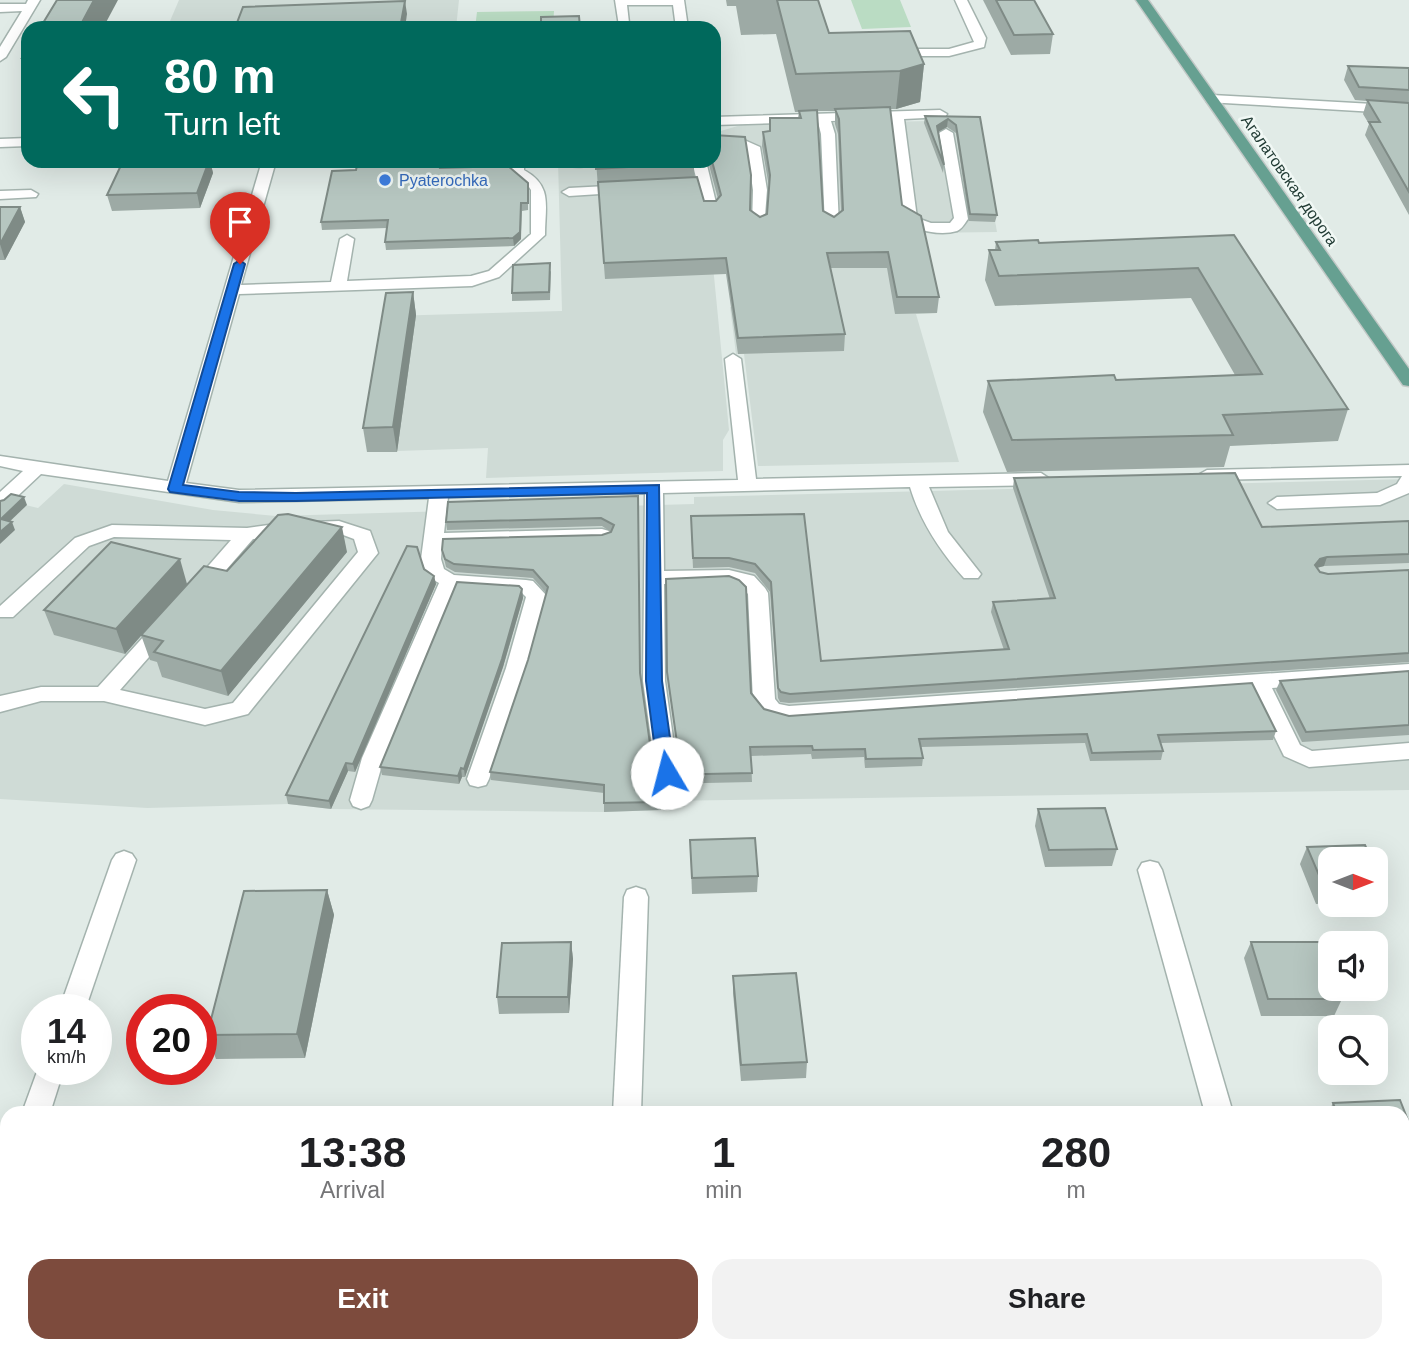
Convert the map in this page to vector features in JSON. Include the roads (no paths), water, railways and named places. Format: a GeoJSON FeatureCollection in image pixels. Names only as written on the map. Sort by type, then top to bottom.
{"type":"FeatureCollection","features":[{"type":"Feature","properties":{"kind":"main road","name":"Агалатовская дорога"},"geometry":{"type":"LineString","coordinates":[[1142,0],[1409,381]]}},
{"type":"Feature","properties":{"kind":"street"},"geometry":{"type":"LineString","coordinates":[[623,21],[622,1],[678,0],[681,21]]}},
{"type":"Feature","properties":{"kind":"street"},"geometry":{"type":"LineString","coordinates":[[880,53],[957,51],[971,49],[980,44],[980,38],[961,0]]}},
{"type":"Feature","properties":{"kind":"street"},"geometry":{"type":"LineString","coordinates":[[0,8],[32,4]]}},
{"type":"Feature","properties":{"kind":"street"},"geometry":{"type":"LineString","coordinates":[[22,21],[32,4]]}},
{"type":"Feature","properties":{"kind":"street"},"geometry":{"type":"LineString","coordinates":[[0,57],[21,22]]}},
{"type":"Feature","properties":{"kind":"street"},"geometry":{"type":"LineString","coordinates":[[1212,99],[1409,110]]}},
{"type":"Feature","properties":{"kind":"street"},"geometry":{"type":"LineString","coordinates":[[721,121],[940,114]]}},
{"type":"Feature","properties":{"kind":"street"},"geometry":{"type":"LineString","coordinates":[[897,115],[910,220],[916,224],[954,227],[961,219],[946,133]]}},
{"type":"Feature","properties":{"kind":"street"},"geometry":{"type":"LineString","coordinates":[[823,117],[828,134],[832,226]]}},
{"type":"Feature","properties":{"kind":"street"},"geometry":{"type":"LineString","coordinates":[[0,143],[21,142]]}},
{"type":"Feature","properties":{"kind":"street"},"geometry":{"type":"LineString","coordinates":[[721,142],[742,143],[753,148],[760,190],[759,226]]}},
{"type":"Feature","properties":{"kind":"street"},"geometry":{"type":"LineString","coordinates":[[175,489],[267,168]]}},
{"type":"Feature","properties":{"kind":"street"},"geometry":{"type":"LineString","coordinates":[[232,290],[472,281],[494,274],[538,235],[538,190],[533,181],[517,172],[517,168]]}},
{"type":"Feature","properties":{"kind":"street"},"geometry":{"type":"LineString","coordinates":[[699,168],[698,186],[711,211]]}},
{"type":"Feature","properties":{"kind":"street"},"geometry":{"type":"LineString","coordinates":[[569,192],[637,189]]}},
{"type":"Feature","properties":{"kind":"street"},"geometry":{"type":"LineString","coordinates":[[0,195],[31,194]]}},
{"type":"Feature","properties":{"kind":"street"},"geometry":{"type":"LineString","coordinates":[[338,286],[346,239]]}},
{"type":"Feature","properties":{"kind":"street"},"geometry":{"type":"LineString","coordinates":[[733,359],[748,486]]}},
{"type":"Feature","properties":{"kind":"street"},"geometry":{"type":"LineString","coordinates":[[0,461],[175,489],[239,496],[345,496],[1055,479]]}},
{"type":"Feature","properties":{"kind":"street"},"geometry":{"type":"LineString","coordinates":[[0,502],[37,468]]}},
{"type":"Feature","properties":{"kind":"street"},"geometry":{"type":"LineString","coordinates":[[1191,475],[1408,483]]}},
{"type":"Feature","properties":{"kind":"street"},"geometry":{"type":"LineString","coordinates":[[918,482],[926,511],[943,544],[971,574]]}},
{"type":"Feature","properties":{"kind":"street"},"geometry":{"type":"LineString","coordinates":[[1277,503],[1380,499],[1408,483]]}},
{"type":"Feature","properties":{"kind":"street"},"geometry":{"type":"LineString","coordinates":[[654,488],[654,681],[667,773]]}},
{"type":"Feature","properties":{"kind":"street"},"geometry":{"type":"LineString","coordinates":[[439,494],[431,559],[435,573],[450,581],[526,586],[536,595],[516,668],[478,779]]}},
{"type":"Feature","properties":{"kind":"street"},"geometry":{"type":"LineString","coordinates":[[339,527],[345,496]]}},
{"type":"Feature","properties":{"kind":"street"},"geometry":{"type":"LineString","coordinates":[[0,704],[41,694],[104,694],[205,717],[240,709],[368,553],[363,535],[339,527],[283,529],[247,534],[112,531],[82,542],[6,612]]}},
{"type":"Feature","properties":{"kind":"street"},"geometry":{"type":"LineString","coordinates":[[104,694],[247,534]]}},
{"type":"Feature","properties":{"kind":"street"},"geometry":{"type":"LineString","coordinates":[[433,539],[602,535]]}},
{"type":"Feature","properties":{"kind":"street"},"geometry":{"type":"LineString","coordinates":[[654,578],[729,576],[747,581],[758,593],[764,701],[772,710],[789,714],[1409,671]]}},
{"type":"Feature","properties":{"kind":"street"},"geometry":{"type":"LineString","coordinates":[[361,800],[373,758],[450,581]]}},
{"type":"Feature","properties":{"kind":"street"},"geometry":{"type":"LineString","coordinates":[[1258,681],[1292,750],[1300,756],[1309,758],[1409,751]]}},
{"type":"Feature","properties":{"kind":"street"},"geometry":{"type":"LineString","coordinates":[[78,994],[124,860]]}},
{"type":"Feature","properties":{"kind":"street"},"geometry":{"type":"LineString","coordinates":[[1150,870],[1217,1106]]}},
{"type":"Feature","properties":{"kind":"street"},"geometry":{"type":"LineString","coordinates":[[627,1106],[636,897]]}},
{"type":"Feature","properties":{"kind":"street"},"geometry":{"type":"LineString","coordinates":[[38,1106],[46,1085]]}},
{"type":"Feature","properties":{"kind":"place","name":"Pyaterochka"},"geometry":{"type":"Point","coordinates":[385,180]}}]}
